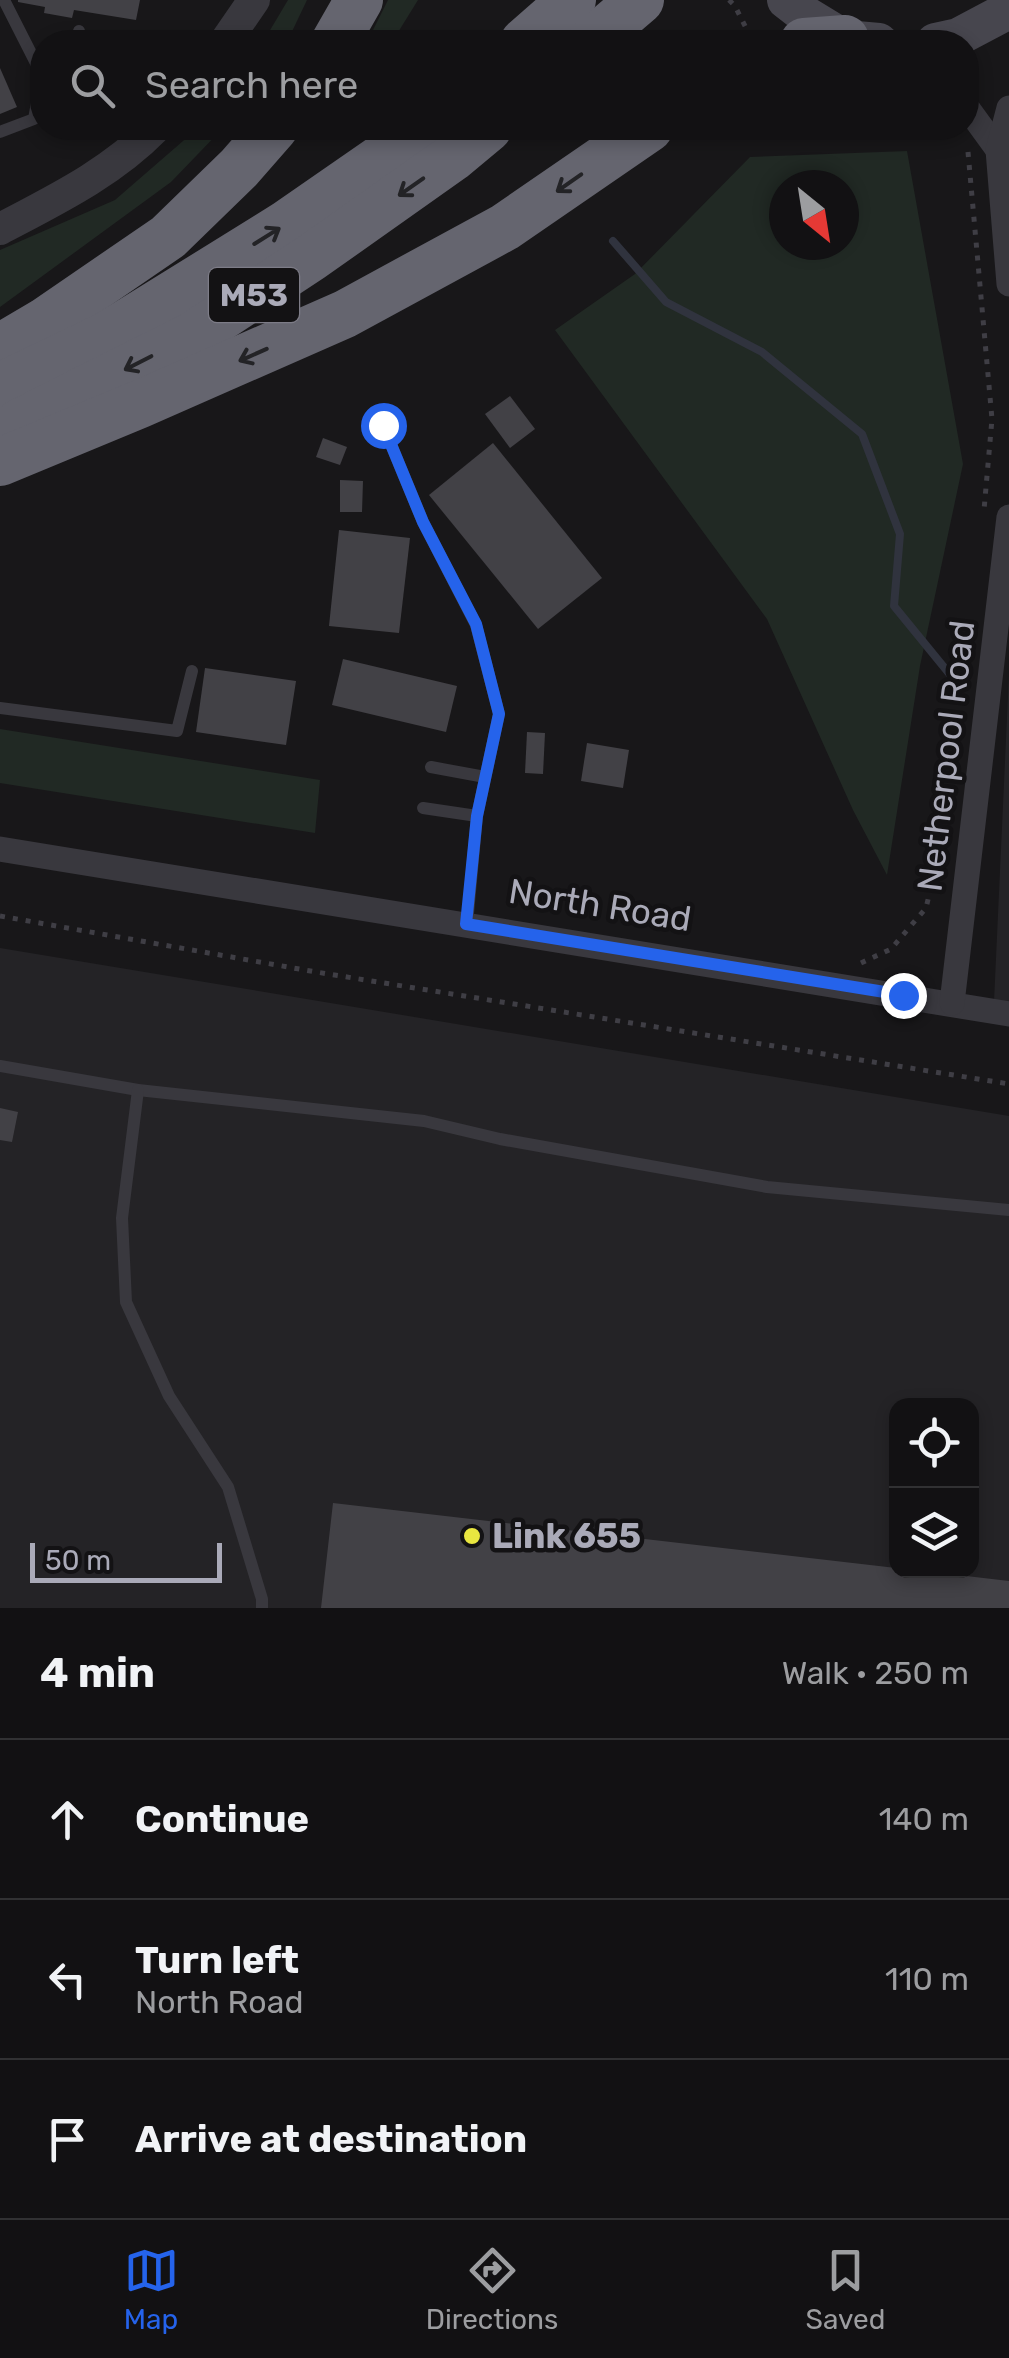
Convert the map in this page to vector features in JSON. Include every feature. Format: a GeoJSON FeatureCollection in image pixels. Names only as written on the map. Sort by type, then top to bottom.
{"type":"FeatureCollection","features":[{"type":"Feature","properties":{"kind":"highway"},"geometry":{"type":"LineString","coordinates":[[342,30],[359,0]]}},
{"type":"Feature","properties":{"kind":"highway"},"geometry":{"type":"LineString","coordinates":[[538,30],[572,0]]}},
{"type":"Feature","properties":{"kind":"highway"},"geometry":{"type":"LineString","coordinates":[[606,30],[636,4]]}},
{"type":"Feature","properties":{"kind":"highway"},"geometry":{"type":"LineString","coordinates":[[0,348],[168,238],[264,140]]}},
{"type":"Feature","properties":{"kind":"highway","name":"M53"},"geometry":{"type":"LineString","coordinates":[[0,386],[106,336],[285,225],[408,140]]}},
{"type":"Feature","properties":{"kind":"highway","name":"M53"},"geometry":{"type":"LineString","coordinates":[[0,433],[192,336],[312,257],[474,140]]}},
{"type":"Feature","properties":{"kind":"highway"},"geometry":{"type":"LineString","coordinates":[[0,462],[346,314],[505,227],[632,140]]}},
{"type":"Feature","properties":{"kind":"main road"},"geometry":{"type":"LineString","coordinates":[[786,0],[828,30]]}},
{"type":"Feature","properties":{"kind":"main road"},"geometry":{"type":"LineString","coordinates":[[971,30],[1009,10]]}},
{"type":"Feature","properties":{"kind":"street"},"geometry":{"type":"LineString","coordinates":[[233,30],[254,0]]}},
{"type":"Feature","properties":{"kind":"street"},"geometry":{"type":"LineString","coordinates":[[1009,108],[998,150],[1009,284]]}},
{"type":"Feature","properties":{"kind":"street"},"geometry":{"type":"LineString","coordinates":[[979,124],[998,150]]}},
{"type":"Feature","properties":{"kind":"street"},"geometry":{"type":"LineString","coordinates":[[0,229],[79,188],[143,140]]}},
{"type":"Feature","properties":{"kind":"street","name":"Netherpool Road"},"geometry":{"type":"LineString","coordinates":[[952,1003],[996,516]]}},
{"type":"Feature","properties":{"kind":"street","name":"North Road"},"geometry":{"type":"LineString","coordinates":[[0,849],[1009,1014]]}},
{"type":"Feature","properties":{"kind":"lane"},"geometry":{"type":"LineString","coordinates":[[4,0],[30,51]]}},
{"type":"Feature","properties":{"kind":"lane"},"geometry":{"type":"LineString","coordinates":[[0,132],[30,121]]}},
{"type":"Feature","properties":{"kind":"lane"},"geometry":{"type":"LineString","coordinates":[[383,425],[423,522],[476,624],[499,714],[477,816],[466,924]]}},
{"type":"Feature","properties":{"kind":"lane"},"geometry":{"type":"LineString","coordinates":[[0,708],[177,731],[192,672]]}},
{"type":"Feature","properties":{"kind":"lane"},"geometry":{"type":"LineString","coordinates":[[431,767],[486,777]]}},
{"type":"Feature","properties":{"kind":"lane"},"geometry":{"type":"LineString","coordinates":[[424,808],[477,816]]}},
{"type":"Feature","properties":{"kind":"lane"},"geometry":{"type":"LineString","coordinates":[[0,1066],[138,1090],[424,1121],[500,1139],[766,1186],[1009,1210]]}},
{"type":"Feature","properties":{"kind":"lane"},"geometry":{"type":"LineString","coordinates":[[138,1090],[122,1218],[126,1302],[169,1396],[228,1486],[262,1608]]}},
{"type":"Feature","properties":{"kind":"path"},"geometry":{"type":"LineString","coordinates":[[728,0],[747,30]]}},
{"type":"Feature","properties":{"kind":"path"},"geometry":{"type":"LineString","coordinates":[[966,140],[992,419],[996,516]]}},
{"type":"Feature","properties":{"kind":"path"},"geometry":{"type":"LineString","coordinates":[[850,968],[891,949],[926,908],[947,820]]}},
{"type":"Feature","properties":{"kind":"path"},"geometry":{"type":"LineString","coordinates":[[0,916],[316,972],[1009,1084]]}},
{"type":"Feature","properties":{"kind":"shaded area"},"geometry":{"type":"Polygon","coordinates":[[[288,0],[307,0],[293,30],[270,30],[288,0]]]}},
{"type":"Feature","properties":{"kind":"shaded area"},"geometry":{"type":"Polygon","coordinates":[[[388,0],[418,0],[399,30],[373,30],[388,0]]]}},
{"type":"Feature","properties":{"kind":"shaded area"},"geometry":{"type":"Polygon","coordinates":[[[184,140],[211,140],[171,182],[0,307],[0,250],[115,200],[184,140]]]}},
{"type":"Feature","properties":{"kind":"shaded area"},"geometry":{"type":"Polygon","coordinates":[[[907,151],[963,464],[920,666],[887,875],[853,810],[767,619],[555,330],[635,274],[750,157],[907,151]]]}},
{"type":"Feature","properties":{"kind":"shaded area"},"geometry":{"type":"Polygon","coordinates":[[[1009,674],[1009,1005],[994,1002],[1009,674]]]}},
{"type":"Feature","properties":{"kind":"shaded area"},"geometry":{"type":"Polygon","coordinates":[[[0,729],[320,780],[315,833],[0,783],[0,729]]]}},
{"type":"Feature","properties":{"kind":"shaded area"},"geometry":{"type":"Polygon","coordinates":[[[0,948],[1009,1116],[1009,1608],[0,1608],[0,948]]]}},
{"type":"Feature","properties":{"kind":"building"},"geometry":{"type":"Polygon","coordinates":[[[18,0],[140,0],[136,20],[74,10],[72,18],[44,13],[45,7],[18,0]]]}},
{"type":"Feature","properties":{"kind":"building"},"geometry":{"type":"Polygon","coordinates":[[[0,68],[17,107],[0,114],[0,68]]]}},
{"type":"Feature","properties":{"kind":"building"},"geometry":{"type":"Polygon","coordinates":[[[510,396],[535,429],[510,448],[485,414],[510,396]]]}},
{"type":"Feature","properties":{"kind":"building"},"geometry":{"type":"Polygon","coordinates":[[[323,438],[347,447],[340,465],[316,457],[323,438]]]}},
{"type":"Feature","properties":{"kind":"building"},"geometry":{"type":"Polygon","coordinates":[[[493,443],[602,578],[538,629],[429,495],[493,443]]]}},
{"type":"Feature","properties":{"kind":"building"},"geometry":{"type":"Polygon","coordinates":[[[340,480],[363,481],[362,512],[340,512],[340,480]]]}},
{"type":"Feature","properties":{"kind":"building"},"geometry":{"type":"Polygon","coordinates":[[[339,530],[410,538],[399,633],[329,626],[339,530]]]}},
{"type":"Feature","properties":{"kind":"building"},"geometry":{"type":"Polygon","coordinates":[[[343,659],[457,686],[446,732],[332,705],[343,659]]]}},
{"type":"Feature","properties":{"kind":"building"},"geometry":{"type":"Polygon","coordinates":[[[205,668],[296,681],[286,745],[196,732],[205,668]]]}},
{"type":"Feature","properties":{"kind":"building"},"geometry":{"type":"Polygon","coordinates":[[[527,732],[545,733],[543,774],[525,773],[527,732]]]}},
{"type":"Feature","properties":{"kind":"building"},"geometry":{"type":"Polygon","coordinates":[[[587,743],[629,750],[623,788],[581,781],[587,743]]]}},
{"type":"Feature","properties":{"kind":"building"},"geometry":{"type":"Polygon","coordinates":[[[0,1108],[18,1112],[12,1142],[0,1140],[0,1108]]]}},
{"type":"Feature","properties":{"kind":"building","name":"Link 655"},"geometry":{"type":"Polygon","coordinates":[[[333,1503],[889,1567],[889,1578],[1009,1581],[1009,1608],[321,1608],[333,1503]]]}},
{"type":"Feature","properties":{"kind":"waterway"},"geometry":{"type":"LineString","coordinates":[[613,241],[666,302],[762,352],[862,434],[900,534],[894,606],[952,677]]}},
{"type":"Feature","properties":{"kind":"place","name":"Link 655"},"geometry":{"type":"Point","coordinates":[472,1536]}},
{"type":"Feature","properties":{"kind":"route"},"geometry":{"type":"LineString","coordinates":[[383,425],[423,522],[476,624],[499,714],[477,816],[466,924],[903,995]]}}]}
